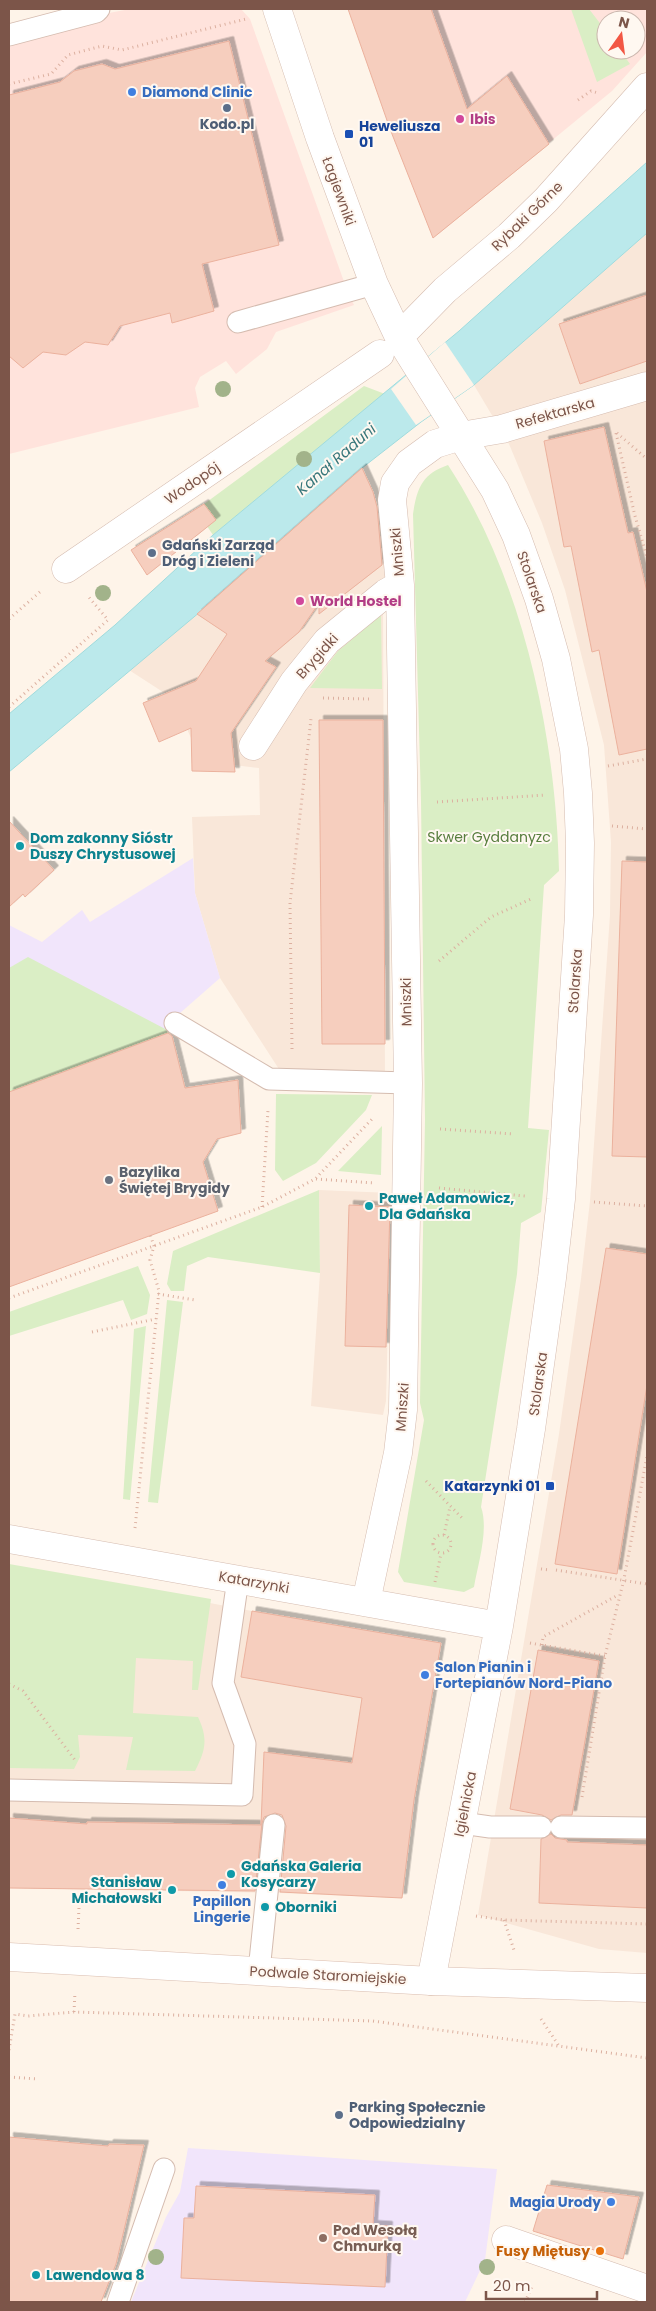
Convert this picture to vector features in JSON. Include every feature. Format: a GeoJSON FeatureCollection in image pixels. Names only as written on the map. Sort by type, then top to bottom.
{"type":"FeatureCollection","features":[{"type":"Feature","properties":{"kind":"street","name":"Łagiewniki"},"geometry":{"type":"LineString","coordinates":[[277,9],[320,138],[374,284],[390,345],[417,366]]}},
{"type":"Feature","properties":{"kind":"street","name":"Rybaki Górne"},"geometry":{"type":"LineString","coordinates":[[390,345],[445,290],[509,236],[546,200],[647,87]]}},
{"type":"Feature","properties":{"kind":"street","name":"Wodopój"},"geometry":{"type":"LineString","coordinates":[[66,569],[390,345]]}},
{"type":"Feature","properties":{"kind":"street","name":"Stolarska"},"geometry":{"type":"LineString","coordinates":[[417,366],[495,490],[516,535],[539,598],[556,660],[574,750],[580,844],[579,915],[560,1200],[552,1278],[531,1429],[498,1626]]}},
{"type":"Feature","properties":{"kind":"street","name":"Refektarska"},"geometry":{"type":"LineString","coordinates":[[461,436],[502,429],[647,386]]}},
{"type":"Feature","properties":{"kind":"street","name":"Mniszki"},"geometry":{"type":"LineString","coordinates":[[366,1602],[398,1453],[403,1410],[408,1083],[405,991],[400,586],[392,500],[395,483],[409,463],[435,444],[461,436]]}},
{"type":"Feature","properties":{"kind":"street","name":"Brygidki"},"geometry":{"type":"LineString","coordinates":[[253,746],[294,682],[327,641],[386,593],[400,586]]}},
{"type":"Feature","properties":{"kind":"street","name":"Katarzynki"},"geometry":{"type":"LineString","coordinates":[[9,1539],[498,1626]]}},
{"type":"Feature","properties":{"kind":"street","name":"Igielnicka"},"geometry":{"type":"LineString","coordinates":[[431,1981],[498,1626]]}},
{"type":"Feature","properties":{"kind":"street","name":"Podwale Staromiejskie"},"geometry":{"type":"LineString","coordinates":[[9,1957],[431,1981],[647,1988]]}},
{"type":"Feature","properties":{"kind":"street"},"geometry":{"type":"LineString","coordinates":[[506,2240],[647,2289]]}},
{"type":"Feature","properties":{"kind":"lane"},"geometry":{"type":"LineString","coordinates":[[9,35],[96,12],[99,9]]}},
{"type":"Feature","properties":{"kind":"lane"},"geometry":{"type":"LineString","coordinates":[[238,322],[374,284]]}},
{"type":"Feature","properties":{"kind":"lane"},"geometry":{"type":"LineString","coordinates":[[175,1023],[270,1079],[408,1083]]}},
{"type":"Feature","properties":{"kind":"lane"},"geometry":{"type":"LineString","coordinates":[[9,1790],[242,1795],[245,1744],[222,1683],[238,1580]]}},
{"type":"Feature","properties":{"kind":"lane"},"geometry":{"type":"LineString","coordinates":[[462,1823],[490,1827],[647,1828]]}},
{"type":"Feature","properties":{"kind":"lane"},"geometry":{"type":"LineString","coordinates":[[259,1971],[274,1824]]}},
{"type":"Feature","properties":{"kind":"lane"},"geometry":{"type":"LineString","coordinates":[[118,2302],[164,2169]]}},
{"type":"Feature","properties":{"kind":"path"},"geometry":{"type":"LineString","coordinates":[[9,84],[51,74],[68,55],[102,46],[122,50],[250,18]]}},
{"type":"Feature","properties":{"kind":"path"},"geometry":{"type":"LineString","coordinates":[[610,428],[647,459]]}},
{"type":"Feature","properties":{"kind":"path"},"geometry":{"type":"LineString","coordinates":[[616,433],[647,557]]}},
{"type":"Feature","properties":{"kind":"path"},"geometry":{"type":"LineString","coordinates":[[9,619],[66,569]]}},
{"type":"Feature","properties":{"kind":"path"},"geometry":{"type":"LineString","coordinates":[[9,707],[108,620],[97,607]]}},
{"type":"Feature","properties":{"kind":"path"},"geometry":{"type":"LineString","coordinates":[[293,1080],[290,902],[313,698]]}},
{"type":"Feature","properties":{"kind":"path"},"geometry":{"type":"LineString","coordinates":[[284,699],[378,699]]}},
{"type":"Feature","properties":{"kind":"path"},"geometry":{"type":"LineString","coordinates":[[605,766],[647,759]]}},
{"type":"Feature","properties":{"kind":"path"},"geometry":{"type":"LineString","coordinates":[[404,803],[556,794]]}},
{"type":"Feature","properties":{"kind":"path"},"geometry":{"type":"LineString","coordinates":[[609,826],[647,829]]}},
{"type":"Feature","properties":{"kind":"path"},"geometry":{"type":"LineString","coordinates":[[405,991],[491,917],[530,899]]}},
{"type":"Feature","properties":{"kind":"path"},"geometry":{"type":"LineString","coordinates":[[262,1206],[270,1079]]}},
{"type":"Feature","properties":{"kind":"path"},"geometry":{"type":"LineString","coordinates":[[9,1298],[262,1206],[315,1179],[379,1112]]}},
{"type":"Feature","properties":{"kind":"path"},"geometry":{"type":"LineString","coordinates":[[434,1129],[514,1134]]}},
{"type":"Feature","properties":{"kind":"path"},"geometry":{"type":"LineString","coordinates":[[315,1179],[382,1184]]}},
{"type":"Feature","properties":{"kind":"path"},"geometry":{"type":"LineString","coordinates":[[433,1188],[525,1196]]}},
{"type":"Feature","properties":{"kind":"path"},"geometry":{"type":"LineString","coordinates":[[560,1200],[647,1206]]}},
{"type":"Feature","properties":{"kind":"path"},"geometry":{"type":"LineString","coordinates":[[139,1501],[158,1294],[150,1260],[154,1246],[150,1234]]}},
{"type":"Feature","properties":{"kind":"path"},"geometry":{"type":"LineString","coordinates":[[158,1294],[195,1300]]}},
{"type":"Feature","properties":{"kind":"path"},"geometry":{"type":"LineString","coordinates":[[92,1332],[156,1319]]}},
{"type":"Feature","properties":{"kind":"path"},"geometry":{"type":"LineString","coordinates":[[560,1827],[605,1656],[618,1595],[624,1579],[647,1456]]}},
{"type":"Feature","properties":{"kind":"path"},"geometry":{"type":"LineString","coordinates":[[421,1476],[464,1520]]}},
{"type":"Feature","properties":{"kind":"path"},"geometry":{"type":"LineString","coordinates":[[444,1534],[450,1507]]}},
{"type":"Feature","properties":{"kind":"path"},"geometry":{"type":"LineString","coordinates":[[444,1534],[450,1539],[452,1546],[448,1552],[441,1554],[435,1550],[433,1543],[437,1536],[444,1534]]}},
{"type":"Feature","properties":{"kind":"path"},"geometry":{"type":"LineString","coordinates":[[434,1591],[441,1554]]}},
{"type":"Feature","properties":{"kind":"path"},"geometry":{"type":"LineString","coordinates":[[556,1570],[647,1584]]}},
{"type":"Feature","properties":{"kind":"path"},"geometry":{"type":"LineString","coordinates":[[542,1645],[543,1637],[618,1595]]}},
{"type":"Feature","properties":{"kind":"path"},"geometry":{"type":"LineString","coordinates":[[523,1642],[605,1656]]}},
{"type":"Feature","properties":{"kind":"path"},"geometry":{"type":"LineString","coordinates":[[9,1684],[23,1691],[98,1791]]}},
{"type":"Feature","properties":{"kind":"path"},"geometry":{"type":"LineString","coordinates":[[476,1916],[504,1920],[647,1924]]}},
{"type":"Feature","properties":{"kind":"path"},"geometry":{"type":"LineString","coordinates":[[9,2050],[15,2014],[28,2016],[74,2012],[373,2020],[647,2058]]}},
{"type":"Feature","properties":{"kind":"path"},"geometry":{"type":"LineString","coordinates":[[540,2017],[559,2046]]}},
{"type":"Feature","properties":{"kind":"path"},"geometry":{"type":"LineString","coordinates":[[9,2077],[38,2079]]}},
{"type":"Feature","properties":{"kind":"path"},"geometry":{"type":"LineString","coordinates":[[525,2302],[532,2286]]}},
{"type":"Feature","properties":{"kind":"shaded area"},"geometry":{"type":"Polygon","coordinates":[[[130,9],[241,9],[250,19],[354,305],[276,332],[267,349],[236,374],[226,361],[200,377],[195,388],[199,407],[9,454],[9,32],[130,9]]]}},
{"type":"Feature","properties":{"kind":"shaded area"},"geometry":{"type":"Polygon","coordinates":[[[348,9],[647,9],[646,53],[646,10],[596,10],[596,60],[640,60],[612,91],[433,238],[390,129],[348,9]]]}},
{"type":"Feature","properties":{"kind":"shaded area"},"geometry":{"type":"Polygon","coordinates":[[[647,233],[647,1953],[599,1949],[478,1915],[559,1434],[581,1279],[590,1201],[610,915],[611,842],[604,745],[565,590],[542,523],[509,444],[474,385],[647,233]]]}},
{"type":"Feature","properties":{"kind":"shaded area"},"geometry":{"type":"Polygon","coordinates":[[[362,468],[373,492],[391,559],[383,604],[385,1083],[286,1080],[220,978],[195,893],[192,817],[260,815],[259,768],[234,765],[231,733],[191,738],[170,692],[166,694],[129,670],[213,601],[362,468]]]}},
{"type":"Feature","properties":{"kind":"shaded area"},"geometry":{"type":"Polygon","coordinates":[[[193,858],[195,893],[220,978],[179,1014],[171,1032],[9,1092],[9,925],[42,942],[82,910],[90,922],[193,858]]]}},
{"type":"Feature","properties":{"kind":"shaded area"},"geometry":{"type":"Polygon","coordinates":[[[319,1190],[391,1193],[386,1401],[383,1415],[311,1406],[320,1273],[319,1190]]]}},
{"type":"Feature","properties":{"kind":"shaded area"},"geometry":{"type":"Polygon","coordinates":[[[9,1565],[252,1611],[441,1643],[415,1794],[402,1892],[396,1898],[281,1893],[9,1888],[9,1565]]]}},
{"type":"Feature","properties":{"kind":"shaded area","name":"Pod Wesołą Chmurką"},"geometry":{"type":"Polygon","coordinates":[[[188,2148],[497,2169],[485,2260],[465,2302],[131,2302],[166,2217],[180,2192],[188,2148]]]}},
{"type":"Feature","properties":{"kind":"green space"},"geometry":{"type":"Polygon","coordinates":[[[571,9],[589,9],[596,18],[596,60],[627,60],[630,64],[597,82],[571,9]]]}},
{"type":"Feature","properties":{"kind":"green space"},"geometry":{"type":"Polygon","coordinates":[[[364,386],[385,394],[213,535],[196,510],[364,386]]]}},
{"type":"Feature","properties":{"kind":"green space","name":"Skwer Gyddanyzc"},"geometry":{"type":"Polygon","coordinates":[[[448,465],[474,510],[497,558],[515,608],[530,660],[542,713],[551,767],[559,871],[544,885],[528,1128],[549,1130],[541,1212],[521,1223],[517,1274],[481,1507],[484,1526],[482,1547],[474,1587],[464,1592],[404,1582],[398,1572],[424,1420],[420,1403],[425,1120],[421,801],[413,514],[422,483],[432,473],[448,465]]]}},
{"type":"Feature","properties":{"kind":"green space"},"geometry":{"type":"Polygon","coordinates":[[[381,615],[382,689],[310,688],[338,651],[381,615]]]}},
{"type":"Feature","properties":{"kind":"green space"},"geometry":{"type":"Polygon","coordinates":[[[28,957],[171,1032],[9,1092],[9,968],[28,957]]]}},
{"type":"Feature","properties":{"kind":"green space"},"geometry":{"type":"Polygon","coordinates":[[[276,1094],[372,1095],[366,1110],[316,1163],[283,1181],[275,1170],[276,1094]]]}},
{"type":"Feature","properties":{"kind":"green space"},"geometry":{"type":"Polygon","coordinates":[[[382,1126],[381,1175],[338,1171],[382,1126]]]}},
{"type":"Feature","properties":{"kind":"green space"},"geometry":{"type":"Polygon","coordinates":[[[319,1190],[320,1273],[208,1257],[187,1266],[184,1291],[171,1291],[167,1284],[173,1251],[319,1190]]]}},
{"type":"Feature","properties":{"kind":"green space"},"geometry":{"type":"Polygon","coordinates":[[[138,1266],[150,1295],[147,1314],[131,1320],[123,1300],[9,1336],[9,1312],[138,1266]]]}},
{"type":"Feature","properties":{"kind":"green space"},"geometry":{"type":"Polygon","coordinates":[[[167,1300],[183,1302],[158,1503],[148,1502],[167,1300]]]}},
{"type":"Feature","properties":{"kind":"green space"},"geometry":{"type":"Polygon","coordinates":[[[146,1326],[130,1500],[123,1499],[134,1329],[146,1326]]]}},
{"type":"Feature","properties":{"kind":"green space"},"geometry":{"type":"Polygon","coordinates":[[[9,1564],[211,1599],[198,1690],[192,1690],[193,1661],[136,1658],[133,1713],[198,1717],[203,1731],[204,1744],[202,1757],[195,1771],[126,1770],[133,1737],[78,1735],[80,1757],[74,1769],[9,1768],[9,1564]]]}},
{"type":"Feature","properties":{"kind":"water","name":"Kanał Raduni"},"geometry":{"type":"Polygon","coordinates":[[[647,162],[647,233],[474,385],[421,422],[362,468],[213,601],[9,772],[9,714],[115,625],[213,535],[459,331],[647,162]]]}},
{"type":"Feature","properties":{"kind":"pier"},"geometry":{"type":"Polygon","coordinates":[[[445,342],[474,385],[416,425],[391,389],[445,342]]]}},
{"type":"Feature","properties":{"kind":"building","name":"Ibis"},"geometry":{"type":"Polygon","coordinates":[[[348,9],[431,9],[467,109],[507,76],[549,144],[433,238],[390,129],[348,9]]]}},
{"type":"Feature","properties":{"kind":"building"},"geometry":{"type":"Polygon","coordinates":[[[229,41],[279,245],[202,264],[214,311],[172,323],[170,313],[120,326],[108,345],[85,342],[66,355],[43,352],[23,368],[9,356],[9,95],[60,82],[74,71],[102,64],[115,69],[229,41]]]}},
{"type":"Feature","properties":{"kind":"building"},"geometry":{"type":"Polygon","coordinates":[[[647,295],[647,361],[580,384],[559,324],[647,295]]]}},
{"type":"Feature","properties":{"kind":"building"},"geometry":{"type":"Polygon","coordinates":[[[604,427],[628,533],[633,532],[647,592],[647,749],[619,755],[599,650],[592,652],[571,546],[564,547],[544,441],[604,427]]]}},
{"type":"Feature","properties":{"kind":"building"},"geometry":{"type":"Polygon","coordinates":[[[362,468],[373,492],[377,507],[382,565],[319,614],[319,603],[299,632],[265,661],[276,667],[231,733],[235,772],[192,771],[191,728],[159,742],[143,703],[196,681],[227,634],[197,614],[362,468]]]}},
{"type":"Feature","properties":{"kind":"building"},"geometry":{"type":"Polygon","coordinates":[[[204,504],[216,520],[147,575],[131,550],[204,504]]]}},
{"type":"Feature","properties":{"kind":"building"},"geometry":{"type":"Polygon","coordinates":[[[319,720],[383,720],[385,1044],[322,1044],[319,720]]]}},
{"type":"Feature","properties":{"kind":"building","name":"Dom zakonny Sióstr Duszy Chrystusowej"},"geometry":{"type":"Polygon","coordinates":[[[9,821],[54,870],[25,897],[23,894],[9,907],[9,821]]]}},
{"type":"Feature","properties":{"kind":"building"},"geometry":{"type":"Polygon","coordinates":[[[622,861],[647,862],[647,1157],[612,1156],[622,861]]]}},
{"type":"Feature","properties":{"kind":"building","name":"Bazylika Świętej Brygidy"},"geometry":{"type":"Polygon","coordinates":[[[168,1033],[172,1036],[185,1088],[238,1080],[241,1133],[217,1139],[203,1162],[218,1211],[9,1287],[9,1092],[168,1033]]]}},
{"type":"Feature","properties":{"kind":"building"},"geometry":{"type":"Polygon","coordinates":[[[349,1205],[390,1207],[386,1347],[345,1346],[349,1205]]]}},
{"type":"Feature","properties":{"kind":"building"},"geometry":{"type":"Polygon","coordinates":[[[606,1248],[647,1254],[647,1385],[617,1574],[555,1564],[606,1248]]]}},
{"type":"Feature","properties":{"kind":"building"},"geometry":{"type":"Polygon","coordinates":[[[252,1611],[441,1643],[414,1800],[402,1898],[280,1892],[286,1826],[282,1815],[275,1813],[264,1817],[262,1823],[255,1891],[9,1888],[9,1818],[87,1824],[87,1822],[261,1825],[264,1752],[352,1763],[362,1698],[241,1677],[252,1611]]]}},
{"type":"Feature","properties":{"kind":"building"},"geometry":{"type":"Polygon","coordinates":[[[538,1650],[599,1661],[572,1815],[561,1815],[551,1820],[542,1815],[510,1809],[538,1650]]]}},
{"type":"Feature","properties":{"kind":"building"},"geometry":{"type":"Polygon","coordinates":[[[551,1834],[555,1838],[567,1840],[567,1842],[647,1845],[647,1908],[539,1903],[541,1839],[551,1834]]]}},
{"type":"Feature","properties":{"kind":"building"},"geometry":{"type":"Polygon","coordinates":[[[9,2137],[108,2146],[109,2144],[144,2145],[116,2264],[101,2302],[9,2302],[9,2137]]]}},
{"type":"Feature","properties":{"kind":"building"},"geometry":{"type":"Polygon","coordinates":[[[547,2185],[639,2197],[623,2259],[533,2231],[547,2185]]]}},
{"type":"Feature","properties":{"kind":"building"},"geometry":{"type":"Polygon","coordinates":[[[196,2186],[375,2195],[373,2225],[388,2226],[385,2287],[181,2278],[184,2218],[194,2218],[196,2186]]]}},
{"type":"Feature","properties":{"kind":"place","name":"Diamond Clinic"},"geometry":{"type":"Point","coordinates":[132,92]}},
{"type":"Feature","properties":{"kind":"place","name":"Kodo.pl"},"geometry":{"type":"Point","coordinates":[227,108]}},
{"type":"Feature","properties":{"kind":"place","name":"Ibis"},"geometry":{"type":"Point","coordinates":[460,119]}},
{"type":"Feature","properties":{"kind":"place","name":"Heweliusza 01"},"geometry":{"type":"Point","coordinates":[349,134]}},
{"type":"Feature","properties":{"kind":"place","name":"Gdański Zarząd Dróg i Zieleni"},"geometry":{"type":"Point","coordinates":[152,553]}},
{"type":"Feature","properties":{"kind":"place","name":"World Hostel"},"geometry":{"type":"Point","coordinates":[300,601]}},
{"type":"Feature","properties":{"kind":"place","name":"Dom zakonny Sióstr Duszy Chrystusowej"},"geometry":{"type":"Point","coordinates":[20,846]}},
{"type":"Feature","properties":{"kind":"place","name":"Bazylika Świętej Brygidy"},"geometry":{"type":"Point","coordinates":[109,1180]}},
{"type":"Feature","properties":{"kind":"place","name":"Paweł Adamowicz, Dla Gdańska"},"geometry":{"type":"Point","coordinates":[369,1206]}},
{"type":"Feature","properties":{"kind":"place","name":"Katarzynki 01"},"geometry":{"type":"Point","coordinates":[550,1486]}},
{"type":"Feature","properties":{"kind":"place","name":"Salon Pianin i Fortepianów Nord-Piano"},"geometry":{"type":"Point","coordinates":[425,1675]}},
{"type":"Feature","properties":{"kind":"place","name":"Gdańska Galeria Kosycarzy"},"geometry":{"type":"Point","coordinates":[231,1874]}},
{"type":"Feature","properties":{"kind":"place","name":"Papillon Lingerie"},"geometry":{"type":"Point","coordinates":[222,1885]}},
{"type":"Feature","properties":{"kind":"place","name":"Stanisław Michałowski"},"geometry":{"type":"Point","coordinates":[172,1890]}},
{"type":"Feature","properties":{"kind":"place","name":"Oborniki"},"geometry":{"type":"Point","coordinates":[265,1907]}},
{"type":"Feature","properties":{"kind":"place","name":"Parking Społecznie Odpowiedzialny"},"geometry":{"type":"Point","coordinates":[339,2115]}},
{"type":"Feature","properties":{"kind":"place","name":"Magia Urody"},"geometry":{"type":"Point","coordinates":[611,2202]}},
{"type":"Feature","properties":{"kind":"place","name":"Pod Wesołą Chmurką"},"geometry":{"type":"Point","coordinates":[323,2238]}},
{"type":"Feature","properties":{"kind":"place","name":"Fusy Miętusy"},"geometry":{"type":"Point","coordinates":[600,2251]}},
{"type":"Feature","properties":{"kind":"place","name":"Lawendowa 8"},"geometry":{"type":"Point","coordinates":[36,2275]}}]}
